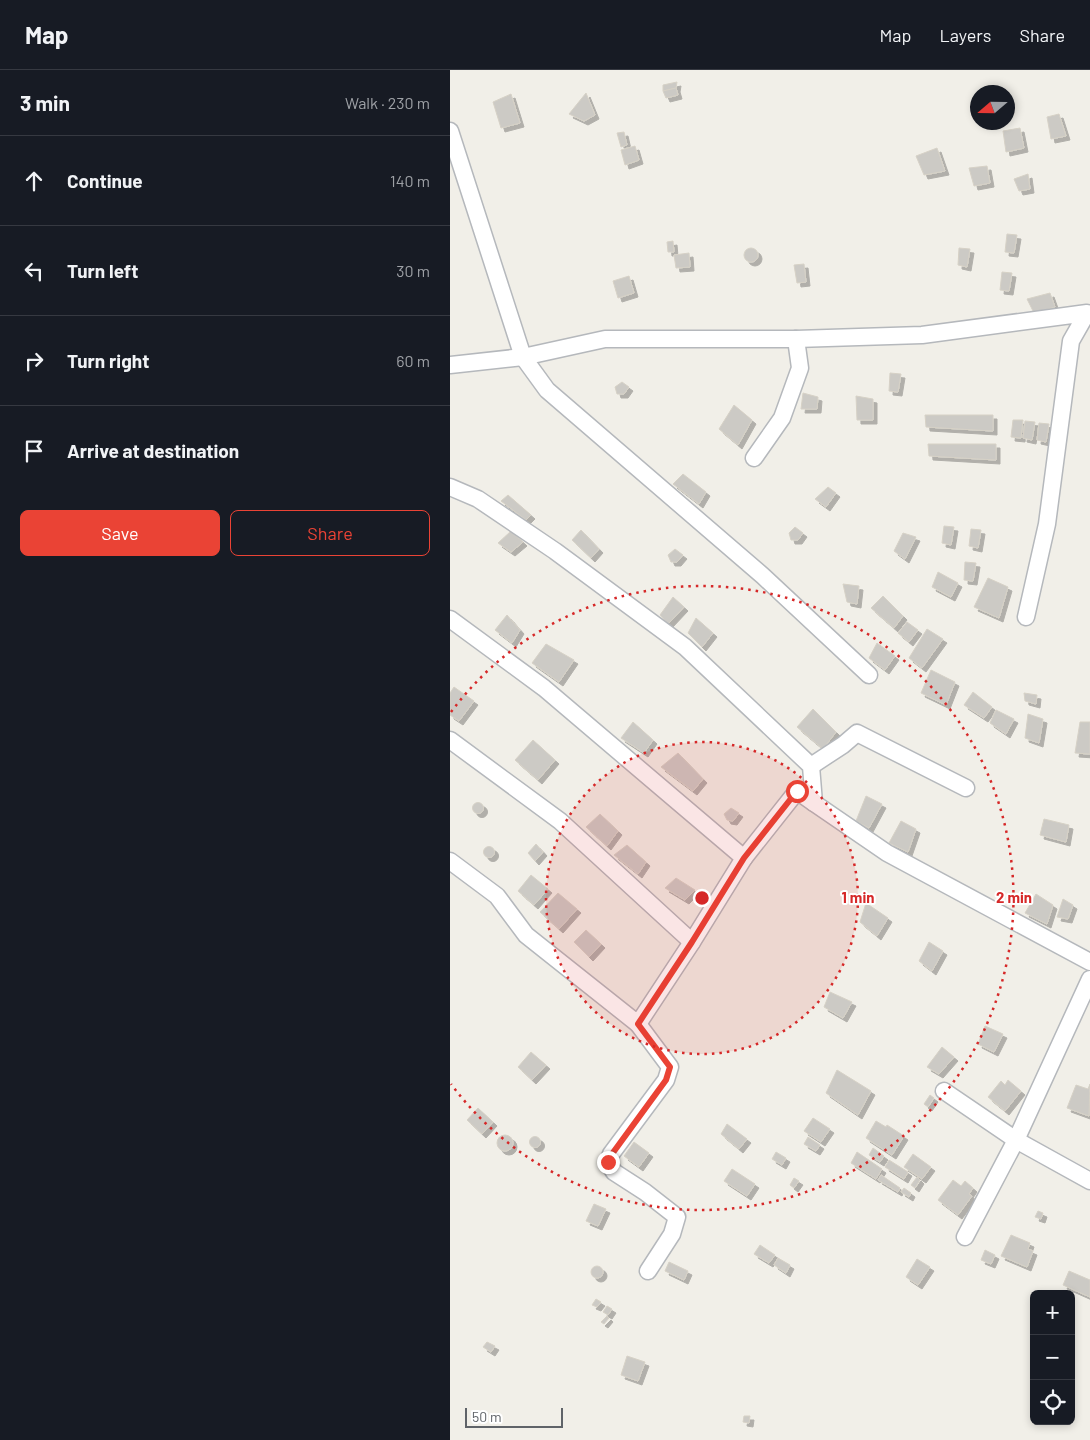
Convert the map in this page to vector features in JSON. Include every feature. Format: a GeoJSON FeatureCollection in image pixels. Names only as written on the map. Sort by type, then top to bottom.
{"type":"FeatureCollection","features":[{"type":"Feature","properties":{"kind":"street"},"geometry":{"type":"LineString","coordinates":[[450,131],[523,357],[548,390],[763,576],[869,674]]}},
{"type":"Feature","properties":{"kind":"street"},"geometry":{"type":"LineString","coordinates":[[450,366],[523,357],[605,339],[796,340],[922,335],[1089,313]]}},
{"type":"Feature","properties":{"kind":"street"},"geometry":{"type":"LineString","coordinates":[[1044,329],[1089,313]]}},
{"type":"Feature","properties":{"kind":"street"},"geometry":{"type":"LineString","coordinates":[[1026,617],[1047,524],[1071,341],[1089,313]]}},
{"type":"Feature","properties":{"kind":"street"},"geometry":{"type":"LineString","coordinates":[[754,458],[782,418],[800,368],[796,340]]}},
{"type":"Feature","properties":{"kind":"street"},"geometry":{"type":"LineString","coordinates":[[450,487],[478,500],[555,551],[685,647],[811,766],[814,803]]}},
{"type":"Feature","properties":{"kind":"street"},"geometry":{"type":"LineString","coordinates":[[450,619],[544,688],[744,858]]}},
{"type":"Feature","properties":{"kind":"street"},"geometry":{"type":"LineString","coordinates":[[811,766],[857,733],[966,788]]}},
{"type":"Feature","properties":{"kind":"street"},"geometry":{"type":"LineString","coordinates":[[450,740],[560,821],[692,942]]}},
{"type":"Feature","properties":{"kind":"street"},"geometry":{"type":"LineString","coordinates":[[638,1024],[744,858],[797,791],[887,853],[1090,962]]}},
{"type":"Feature","properties":{"kind":"street"},"geometry":{"type":"LineString","coordinates":[[450,861],[497,896],[526,935],[638,1024],[670,1067],[666,1080],[608,1162],[614,1172],[645,1192],[677,1217],[672,1234],[648,1271]]}},
{"type":"Feature","properties":{"kind":"street"},"geometry":{"type":"LineString","coordinates":[[965,1237],[1016,1140],[1090,979]]}},
{"type":"Feature","properties":{"kind":"street"},"geometry":{"type":"LineString","coordinates":[[944,1091],[1016,1140],[1090,1182]]}},
{"type":"Feature","properties":{"kind":"building"},"geometry":{"type":"Polygon","coordinates":[[[677,82],[676,88],[663,91],[663,85],[677,82]]]}},
{"type":"Feature","properties":{"kind":"building"},"geometry":{"type":"Polygon","coordinates":[[[676,88],[678,95],[666,98],[663,91],[676,88]]]}},
{"type":"Feature","properties":{"kind":"building"},"geometry":{"type":"Polygon","coordinates":[[[586,93],[595,115],[584,121],[569,114],[586,93]]]}},
{"type":"Feature","properties":{"kind":"building"},"geometry":{"type":"Polygon","coordinates":[[[511,94],[520,123],[501,128],[493,102],[511,94]]]}},
{"type":"Feature","properties":{"kind":"building"},"geometry":{"type":"Polygon","coordinates":[[[1059,114],[1066,136],[1051,139],[1047,117],[1059,114]]]}},
{"type":"Feature","properties":{"kind":"building"},"geometry":{"type":"Polygon","coordinates":[[[1020,128],[1024,148],[1006,152],[1003,131],[1020,128]]]}},
{"type":"Feature","properties":{"kind":"building"},"geometry":{"type":"Polygon","coordinates":[[[624,132],[627,145],[621,147],[617,133],[624,132]]]}},
{"type":"Feature","properties":{"kind":"building"},"geometry":{"type":"Polygon","coordinates":[[[635,146],[639,160],[625,165],[621,150],[635,146]]]}},
{"type":"Feature","properties":{"kind":"building"},"geometry":{"type":"Polygon","coordinates":[[[937,148],[945,171],[924,175],[916,156],[937,148]]]}},
{"type":"Feature","properties":{"kind":"building"},"geometry":{"type":"Polygon","coordinates":[[[987,166],[990,183],[974,186],[969,168],[987,166]]]}},
{"type":"Feature","properties":{"kind":"building"},"geometry":{"type":"Polygon","coordinates":[[[1028,174],[1030,189],[1019,191],[1014,179],[1028,174]]]}},
{"type":"Feature","properties":{"kind":"building"},"geometry":{"type":"Polygon","coordinates":[[[1007,234],[1017,235],[1014,253],[1005,252],[1007,234]]]}},
{"type":"Feature","properties":{"kind":"building"},"geometry":{"type":"Polygon","coordinates":[[[673,241],[674,252],[668,252],[667,242],[673,241]]]}},
{"type":"Feature","properties":{"kind":"building"},"geometry":{"type":"Polygon","coordinates":[[[751,248],[756,250],[758,255],[756,260],[751,262],[746,260],[744,255],[746,250],[751,248]]]}},
{"type":"Feature","properties":{"kind":"building"},"geometry":{"type":"Polygon","coordinates":[[[959,248],[970,249],[967,267],[958,265],[959,248]]]}},
{"type":"Feature","properties":{"kind":"building"},"geometry":{"type":"Polygon","coordinates":[[[689,253],[690,267],[676,268],[674,255],[689,253]]]}},
{"type":"Feature","properties":{"kind":"building"},"geometry":{"type":"Polygon","coordinates":[[[804,264],[806,282],[797,283],[794,265],[804,264]]]}},
{"type":"Feature","properties":{"kind":"building"},"geometry":{"type":"Polygon","coordinates":[[[1002,272],[1012,273],[1009,291],[1000,290],[1002,272]]]}},
{"type":"Feature","properties":{"kind":"building"},"geometry":{"type":"Polygon","coordinates":[[[629,276],[634,293],[618,298],[613,281],[629,276]]]}},
{"type":"Feature","properties":{"kind":"building"},"geometry":{"type":"Polygon","coordinates":[[[1050,293],[1055,307],[1034,313],[1027,299],[1050,293]]]}},
{"type":"Feature","properties":{"kind":"building"},"geometry":{"type":"Polygon","coordinates":[[[890,373],[901,374],[898,392],[889,391],[890,373]]]}},
{"type":"Feature","properties":{"kind":"building"},"geometry":{"type":"Polygon","coordinates":[[[622,382],[629,387],[624,394],[617,394],[615,387],[622,382]]]}},
{"type":"Feature","properties":{"kind":"building"},"geometry":{"type":"Polygon","coordinates":[[[803,393],[818,397],[817,409],[801,409],[803,393]]]}},
{"type":"Feature","properties":{"kind":"building"},"geometry":{"type":"Polygon","coordinates":[[[856,396],[873,399],[873,420],[857,420],[856,396]]]}},
{"type":"Feature","properties":{"kind":"building"},"geometry":{"type":"Polygon","coordinates":[[[734,405],[752,420],[738,445],[719,429],[734,405]]]}},
{"type":"Feature","properties":{"kind":"building"},"geometry":{"type":"Polygon","coordinates":[[[925,415],[993,415],[993,431],[926,427],[925,415]]]}},
{"type":"Feature","properties":{"kind":"building"},"geometry":{"type":"Polygon","coordinates":[[[1013,420],[1023,420],[1021,438],[1011,437],[1013,420]]]}},
{"type":"Feature","properties":{"kind":"building"},"geometry":{"type":"Polygon","coordinates":[[[1025,421],[1035,422],[1032,440],[1023,438],[1025,421]]]}},
{"type":"Feature","properties":{"kind":"building"},"geometry":{"type":"Polygon","coordinates":[[[1039,423],[1049,424],[1046,442],[1037,440],[1039,423]]]}},
{"type":"Feature","properties":{"kind":"building"},"geometry":{"type":"Polygon","coordinates":[[[928,444],[996,444],[996,460],[929,456],[928,444]]]}},
{"type":"Feature","properties":{"kind":"building"},"geometry":{"type":"Polygon","coordinates":[[[683,474],[706,492],[699,504],[673,484],[683,474]]]}},
{"type":"Feature","properties":{"kind":"building"},"geometry":{"type":"Polygon","coordinates":[[[828,487],[836,493],[826,507],[815,499],[828,487]]]}},
{"type":"Feature","properties":{"kind":"building"},"geometry":{"type":"Polygon","coordinates":[[[508,495],[531,515],[526,520],[501,501],[508,495]]]}},
{"type":"Feature","properties":{"kind":"building"},"geometry":{"type":"Polygon","coordinates":[[[944,526],[954,527],[951,545],[942,543],[944,526]]]}},
{"type":"Feature","properties":{"kind":"building"},"geometry":{"type":"Polygon","coordinates":[[[795,527],[803,533],[798,540],[791,540],[789,533],[795,527]]]}},
{"type":"Feature","properties":{"kind":"building"},"geometry":{"type":"Polygon","coordinates":[[[971,529],[981,530],[978,548],[969,546],[971,529]]]}},
{"type":"Feature","properties":{"kind":"building"},"geometry":{"type":"Polygon","coordinates":[[[581,530],[599,549],[591,558],[572,540],[581,530]]]}},
{"type":"Feature","properties":{"kind":"building"},"geometry":{"type":"Polygon","coordinates":[[[511,531],[523,542],[511,552],[498,543],[511,531]]]}},
{"type":"Feature","properties":{"kind":"building"},"geometry":{"type":"Polygon","coordinates":[[[903,533],[916,537],[905,559],[894,551],[903,533]]]}},
{"type":"Feature","properties":{"kind":"building"},"geometry":{"type":"Polygon","coordinates":[[[675,549],[683,555],[677,562],[671,562],[668,555],[675,549]]]}},
{"type":"Feature","properties":{"kind":"building"},"geometry":{"type":"Polygon","coordinates":[[[965,562],[976,563],[973,581],[964,580],[965,562]]]}},
{"type":"Feature","properties":{"kind":"building"},"geometry":{"type":"Polygon","coordinates":[[[938,572],[958,583],[951,597],[932,587],[938,572]]]}},
{"type":"Feature","properties":{"kind":"building"},"geometry":{"type":"Polygon","coordinates":[[[988,578],[1008,587],[999,618],[974,607],[988,578]]]}},
{"type":"Feature","properties":{"kind":"building"},"geometry":{"type":"Polygon","coordinates":[[[843,584],[859,586],[857,604],[847,602],[843,584]]]}},
{"type":"Feature","properties":{"kind":"building"},"geometry":{"type":"Polygon","coordinates":[[[883,596],[903,616],[894,628],[871,608],[883,596]]]}},
{"type":"Feature","properties":{"kind":"building"},"geometry":{"type":"Polygon","coordinates":[[[673,597],[684,607],[668,624],[660,615],[673,597]]]}},
{"type":"Feature","properties":{"kind":"building"},"geometry":{"type":"Polygon","coordinates":[[[507,615],[520,630],[512,643],[495,630],[507,615]]]}},
{"type":"Feature","properties":{"kind":"building"},"geometry":{"type":"Polygon","coordinates":[[[696,618],[713,633],[702,647],[688,633],[696,618]]]}},
{"type":"Feature","properties":{"kind":"building"},"geometry":{"type":"Polygon","coordinates":[[[907,622],[918,630],[909,642],[898,633],[907,622]]]}},
{"type":"Feature","properties":{"kind":"building"},"geometry":{"type":"Polygon","coordinates":[[[927,629],[943,639],[922,668],[909,658],[927,629]]]}},
{"type":"Feature","properties":{"kind":"building"},"geometry":{"type":"Polygon","coordinates":[[[877,643],[895,656],[885,670],[869,658],[877,643]]]}},
{"type":"Feature","properties":{"kind":"building"},"geometry":{"type":"Polygon","coordinates":[[[546,644],[574,660],[559,682],[532,663],[546,644]]]}},
{"type":"Feature","properties":{"kind":"building"},"geometry":{"type":"Polygon","coordinates":[[[931,670],[955,682],[946,705],[921,693],[931,670]]]}},
{"type":"Feature","properties":{"kind":"building"},"geometry":{"type":"Polygon","coordinates":[[[454,687],[474,701],[459,721],[450,715],[450,693],[454,687]]]}},
{"type":"Feature","properties":{"kind":"building"},"geometry":{"type":"Polygon","coordinates":[[[973,692],[992,707],[984,718],[964,705],[973,692]]]}},
{"type":"Feature","properties":{"kind":"building"},"geometry":{"type":"Polygon","coordinates":[[[1024,693],[1037,695],[1036,704],[1025,701],[1024,693]]]}},
{"type":"Feature","properties":{"kind":"building"},"geometry":{"type":"Polygon","coordinates":[[[813,709],[836,732],[823,749],[797,727],[813,709]]]}},
{"type":"Feature","properties":{"kind":"building"},"geometry":{"type":"Polygon","coordinates":[[[996,710],[1014,719],[1006,734],[990,723],[996,710]]]}},
{"type":"Feature","properties":{"kind":"building"},"geometry":{"type":"Polygon","coordinates":[[[1028,714],[1043,719],[1039,743],[1025,738],[1028,714]]]}},
{"type":"Feature","properties":{"kind":"building"},"geometry":{"type":"Polygon","coordinates":[[[633,722],[653,740],[644,753],[621,738],[633,722]]]}},
{"type":"Feature","properties":{"kind":"building"},"geometry":{"type":"Polygon","coordinates":[[[1080,722],[1090,722],[1090,754],[1075,753],[1080,722]]]}},
{"type":"Feature","properties":{"kind":"building"},"geometry":{"type":"Polygon","coordinates":[[[533,740],[555,760],[538,780],[515,760],[533,740]]]}},
{"type":"Feature","properties":{"kind":"building"},"geometry":{"type":"Polygon","coordinates":[[[678,753],[703,779],[693,791],[661,767],[678,753]]]}},
{"type":"Feature","properties":{"kind":"building"},"geometry":{"type":"Polygon","coordinates":[[[866,796],[882,804],[869,828],[856,821],[866,796]]]}},
{"type":"Feature","properties":{"kind":"building"},"geometry":{"type":"Polygon","coordinates":[[[476,803],[480,803],[483,808],[482,812],[476,813],[473,810],[473,806],[476,803]]]}},
{"type":"Feature","properties":{"kind":"building"},"geometry":{"type":"Polygon","coordinates":[[[731,808],[739,813],[733,821],[727,820],[724,814],[731,808]]]}},
{"type":"Feature","properties":{"kind":"building"},"geometry":{"type":"Polygon","coordinates":[[[600,814],[618,831],[607,846],[586,827],[600,814]]]}},
{"type":"Feature","properties":{"kind":"building"},"geometry":{"type":"Polygon","coordinates":[[[1044,819],[1069,825],[1066,842],[1040,835],[1044,819]]]}},
{"type":"Feature","properties":{"kind":"building"},"geometry":{"type":"Polygon","coordinates":[[[901,821],[916,829],[908,852],[889,843],[901,821]]]}},
{"type":"Feature","properties":{"kind":"building"},"geometry":{"type":"Polygon","coordinates":[[[536,844],[543,852],[535,861],[528,853],[536,844]]]}},
{"type":"Feature","properties":{"kind":"building"},"geometry":{"type":"Polygon","coordinates":[[[627,845],[646,862],[638,874],[614,855],[627,845]]]}},
{"type":"Feature","properties":{"kind":"building"},"geometry":{"type":"Polygon","coordinates":[[[487,847],[491,847],[494,852],[493,856],[487,857],[484,854],[484,850],[487,847]]]}},
{"type":"Feature","properties":{"kind":"building"},"geometry":{"type":"Polygon","coordinates":[[[531,875],[548,889],[534,905],[518,891],[531,875]]]}},
{"type":"Feature","properties":{"kind":"building"},"geometry":{"type":"Polygon","coordinates":[[[676,878],[695,890],[685,900],[665,888],[676,878]]]}},
{"type":"Feature","properties":{"kind":"building"},"geometry":{"type":"Polygon","coordinates":[[[558,893],[577,909],[559,929],[540,912],[558,893]]]}},
{"type":"Feature","properties":{"kind":"building"},"geometry":{"type":"Polygon","coordinates":[[[1036,894],[1053,905],[1047,924],[1025,913],[1036,894]]]}},
{"type":"Feature","properties":{"kind":"building"},"geometry":{"type":"Polygon","coordinates":[[[1063,899],[1073,905],[1068,919],[1057,917],[1063,899]]]}},
{"type":"Feature","properties":{"kind":"building"},"geometry":{"type":"Polygon","coordinates":[[[866,903],[888,918],[877,936],[860,922],[866,903]]]}},
{"type":"Feature","properties":{"kind":"building"},"geometry":{"type":"Polygon","coordinates":[[[586,930],[601,944],[589,957],[574,942],[586,930]]]}},
{"type":"Feature","properties":{"kind":"building"},"geometry":{"type":"Polygon","coordinates":[[[929,942],[943,951],[932,971],[919,961],[929,942]]]}},
{"type":"Feature","properties":{"kind":"building"},"geometry":{"type":"Polygon","coordinates":[[[830,992],[852,1002],[843,1018],[824,1007],[830,992]]]}},
{"type":"Feature","properties":{"kind":"building"},"geometry":{"type":"Polygon","coordinates":[[[985,1026],[1003,1034],[994,1052],[978,1044],[985,1026]]]}},
{"type":"Feature","properties":{"kind":"building"},"geometry":{"type":"Polygon","coordinates":[[[942,1047],[954,1057],[939,1074],[927,1067],[942,1047]]]}},
{"type":"Feature","properties":{"kind":"building"},"geometry":{"type":"Polygon","coordinates":[[[531,1052],[546,1065],[532,1080],[518,1067],[531,1052]]]}},
{"type":"Feature","properties":{"kind":"building"},"geometry":{"type":"Polygon","coordinates":[[[837,1070],[871,1091],[858,1115],[826,1093],[837,1070]]]}},
{"type":"Feature","properties":{"kind":"building"},"geometry":{"type":"Polygon","coordinates":[[[1008,1080],[1021,1091],[1005,1111],[988,1097],[1001,1081],[1005,1085],[1008,1080]]]}},
{"type":"Feature","properties":{"kind":"building"},"geometry":{"type":"Polygon","coordinates":[[[1090,1084],[1089,1116],[1067,1108],[1076,1085],[1088,1089],[1090,1084]]]}},
{"type":"Feature","properties":{"kind":"building"},"geometry":{"type":"Polygon","coordinates":[[[930,1095],[934,1098],[928,1107],[924,1104],[930,1095]]]}},
{"type":"Feature","properties":{"kind":"building"},"geometry":{"type":"Polygon","coordinates":[[[478,1108],[493,1122],[482,1134],[467,1120],[478,1108]]]}},
{"type":"Feature","properties":{"kind":"building"},"geometry":{"type":"Polygon","coordinates":[[[813,1118],[830,1129],[821,1142],[804,1131],[813,1118]]]}},
{"type":"Feature","properties":{"kind":"building"},"geometry":{"type":"Polygon","coordinates":[[[876,1121],[886,1127],[887,1125],[904,1136],[892,1155],[866,1138],[876,1121]]]}},
{"type":"Feature","properties":{"kind":"building"},"geometry":{"type":"Polygon","coordinates":[[[727,1124],[747,1139],[739,1149],[721,1134],[727,1124]]]}},
{"type":"Feature","properties":{"kind":"building"},"geometry":{"type":"Polygon","coordinates":[[[505,1135],[513,1143],[505,1151],[497,1143],[505,1135]]]}},
{"type":"Feature","properties":{"kind":"building"},"geometry":{"type":"Polygon","coordinates":[[[533,1137],[537,1137],[540,1142],[539,1146],[533,1147],[530,1144],[530,1140],[533,1137]]]}},
{"type":"Feature","properties":{"kind":"building"},"geometry":{"type":"Polygon","coordinates":[[[808,1137],[820,1145],[816,1151],[804,1144],[808,1137]]]}},
{"type":"Feature","properties":{"kind":"building"},"geometry":{"type":"Polygon","coordinates":[[[634,1142],[649,1153],[639,1167],[624,1156],[634,1142]]]}},
{"type":"Feature","properties":{"kind":"building"},"geometry":{"type":"Polygon","coordinates":[[[873,1148],[884,1156],[880,1162],[869,1155],[873,1148]]]}},
{"type":"Feature","properties":{"kind":"building"},"geometry":{"type":"Polygon","coordinates":[[[776,1152],[786,1158],[782,1165],[772,1159],[776,1152]]]}},
{"type":"Feature","properties":{"kind":"building"},"geometry":{"type":"Polygon","coordinates":[[[857,1152],[882,1169],[876,1179],[851,1163],[857,1152]]]}},
{"type":"Feature","properties":{"kind":"building"},"geometry":{"type":"Polygon","coordinates":[[[913,1154],[931,1167],[922,1179],[904,1167],[913,1154]]]}},
{"type":"Feature","properties":{"kind":"building"},"geometry":{"type":"Polygon","coordinates":[[[889,1160],[908,1172],[904,1179],[885,1167],[889,1160]]]}},
{"type":"Feature","properties":{"kind":"building"},"geometry":{"type":"Polygon","coordinates":[[[732,1169],[755,1184],[747,1196],[724,1181],[732,1169]]]}},
{"type":"Feature","properties":{"kind":"building"},"geometry":{"type":"Polygon","coordinates":[[[881,1175],[900,1188],[898,1192],[878,1180],[881,1175]]]}},
{"type":"Feature","properties":{"kind":"building"},"geometry":{"type":"Polygon","coordinates":[[[917,1177],[920,1180],[915,1188],[911,1185],[917,1177]]]}},
{"type":"Feature","properties":{"kind":"building"},"geometry":{"type":"Polygon","coordinates":[[[794,1178],[799,1181],[794,1188],[790,1185],[794,1178]]]}},
{"type":"Feature","properties":{"kind":"building"},"geometry":{"type":"Polygon","coordinates":[[[953,1180],[961,1186],[965,1181],[973,1188],[969,1194],[972,1196],[958,1215],[938,1200],[953,1180]]]}},
{"type":"Feature","properties":{"kind":"building"},"geometry":{"type":"Polygon","coordinates":[[[904,1188],[911,1193],[909,1197],[901,1192],[904,1188]]]}},
{"type":"Feature","properties":{"kind":"building"},"geometry":{"type":"Polygon","coordinates":[[[594,1204],[606,1209],[598,1226],[586,1221],[594,1204]]]}},
{"type":"Feature","properties":{"kind":"building"},"geometry":{"type":"Polygon","coordinates":[[[1038,1211],[1043,1213],[1041,1219],[1035,1217],[1038,1211]]]}},
{"type":"Feature","properties":{"kind":"building"},"geometry":{"type":"Polygon","coordinates":[[[1011,1235],[1030,1243],[1028,1249],[1033,1251],[1027,1267],[1001,1256],[1011,1235]]]}},
{"type":"Feature","properties":{"kind":"building"},"geometry":{"type":"Polygon","coordinates":[[[760,1245],[775,1255],[769,1263],[754,1254],[760,1245]]]}},
{"type":"Feature","properties":{"kind":"building"},"geometry":{"type":"Polygon","coordinates":[[[985,1250],[995,1255],[991,1264],[981,1260],[985,1250]]]}},
{"type":"Feature","properties":{"kind":"building"},"geometry":{"type":"Polygon","coordinates":[[[778,1258],[790,1265],[786,1273],[774,1265],[778,1258]]]}},
{"type":"Feature","properties":{"kind":"building"},"geometry":{"type":"Polygon","coordinates":[[[917,1259],[930,1267],[918,1285],[906,1277],[917,1259]]]}},
{"type":"Feature","properties":{"kind":"building"},"geometry":{"type":"Polygon","coordinates":[[[669,1262],[688,1271],[684,1280],[665,1271],[669,1262]]]}},
{"type":"Feature","properties":{"kind":"building"},"geometry":{"type":"Polygon","coordinates":[[[595,1266],[599,1266],[603,1272],[599,1278],[595,1278],[591,1274],[591,1270],[595,1266]]]}},
{"type":"Feature","properties":{"kind":"building"},"geometry":{"type":"Polygon","coordinates":[[[1069,1271],[1090,1280],[1090,1297],[1075,1290],[1063,1285],[1069,1271]]]}},
{"type":"Feature","properties":{"kind":"building"},"geometry":{"type":"Polygon","coordinates":[[[596,1299],[601,1302],[597,1307],[592,1305],[596,1299]]]}},
{"type":"Feature","properties":{"kind":"building"},"geometry":{"type":"Polygon","coordinates":[[[607,1306],[612,1309],[608,1315],[603,1312],[607,1306]]]}},
{"type":"Feature","properties":{"kind":"building"},"geometry":{"type":"Polygon","coordinates":[[[607,1316],[609,1318],[604,1324],[601,1322],[607,1316]]]}},
{"type":"Feature","properties":{"kind":"building"},"geometry":{"type":"Polygon","coordinates":[[[487,1342],[495,1346],[491,1352],[483,1347],[487,1342]]]}},
{"type":"Feature","properties":{"kind":"building"},"geometry":{"type":"Polygon","coordinates":[[[627,1356],[645,1362],[638,1381],[621,1375],[627,1356]]]}},
{"type":"Feature","properties":{"kind":"building"},"geometry":{"type":"Polygon","coordinates":[[[744,1416],[750,1416],[749,1423],[743,1422],[744,1416]]]}},
{"type":"Feature","properties":{"kind":"route"},"geometry":{"type":"LineString","coordinates":[[608,1162],[666,1080],[670,1067],[638,1024],[744,858],[797,791]]}}]}
